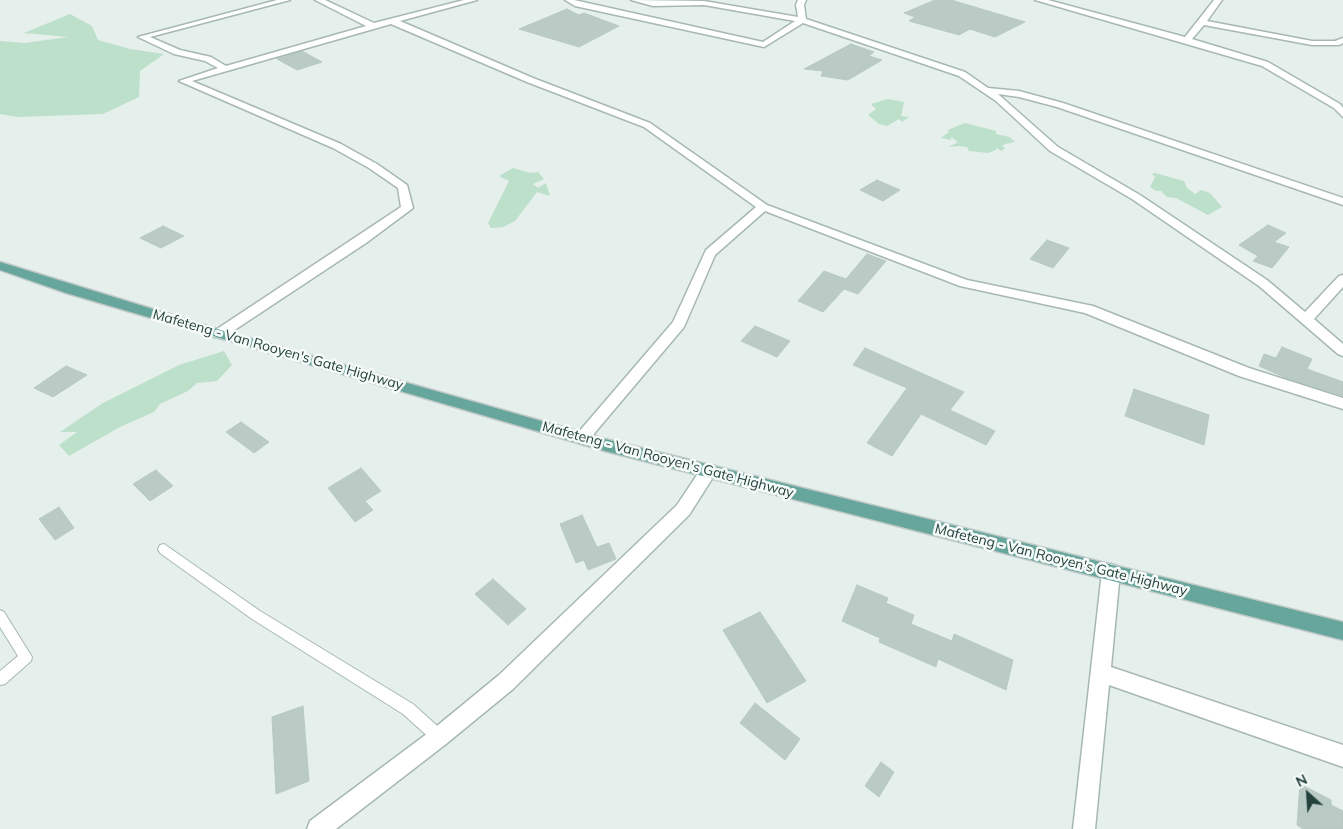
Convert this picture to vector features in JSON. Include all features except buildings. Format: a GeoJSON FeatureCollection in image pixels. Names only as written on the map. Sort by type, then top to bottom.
{"type":"FeatureCollection","features":[{"type":"Feature","properties":{"kind":"main road","name":"Mafeteng - Van Rooyen's Gate Highway"},"geometry":{"type":"LineString","coordinates":[[0,266],[71,290],[219,334],[582,438],[1343,630]]}},
{"type":"Feature","properties":{"kind":"street"},"geometry":{"type":"LineString","coordinates":[[225,69],[208,59],[177,52],[142,37],[286,0]]}},
{"type":"Feature","properties":{"kind":"street"},"geometry":{"type":"LineString","coordinates":[[319,0],[373,26]]}},
{"type":"Feature","properties":{"kind":"street"},"geometry":{"type":"LineString","coordinates":[[219,334],[362,240],[407,208],[403,187],[366,162],[337,146],[183,81],[373,26],[473,0]]}},
{"type":"Feature","properties":{"kind":"street"},"geometry":{"type":"LineString","coordinates":[[569,0],[602,10],[764,45],[802,20]]}},
{"type":"Feature","properties":{"kind":"street"},"geometry":{"type":"LineString","coordinates":[[635,0],[653,4],[704,3],[802,20],[962,74],[999,99],[1054,149],[1136,197],[1263,283],[1343,351]]}},
{"type":"Feature","properties":{"kind":"street"},"geometry":{"type":"LineString","coordinates":[[802,0],[800,5],[802,20]]}},
{"type":"Feature","properties":{"kind":"street"},"geometry":{"type":"LineString","coordinates":[[1039,0],[1187,40],[1277,70],[1337,106],[1343,114]]}},
{"type":"Feature","properties":{"kind":"street"},"geometry":{"type":"LineString","coordinates":[[1187,40],[1204,22],[1218,0]]}},
{"type":"Feature","properties":{"kind":"street"},"geometry":{"type":"LineString","coordinates":[[392,21],[530,80],[647,125],[762,207],[964,283],[1088,309],[1244,372],[1343,404]]}},
{"type":"Feature","properties":{"kind":"street"},"geometry":{"type":"LineString","coordinates":[[1204,22],[1312,42],[1336,43],[1343,40]]}},
{"type":"Feature","properties":{"kind":"street"},"geometry":{"type":"LineString","coordinates":[[985,89],[1019,94],[1060,106],[1343,202]]}},
{"type":"Feature","properties":{"kind":"street"},"geometry":{"type":"LineString","coordinates":[[582,438],[679,324],[710,253],[762,207]]}},
{"type":"Feature","properties":{"kind":"street"},"geometry":{"type":"LineString","coordinates":[[1306,319],[1343,279]]}},
{"type":"Feature","properties":{"kind":"street"},"geometry":{"type":"LineString","coordinates":[[318,829],[439,737],[506,682],[684,510],[709,471]]}},
{"type":"Feature","properties":{"kind":"street"},"geometry":{"type":"LineString","coordinates":[[1084,829],[1111,572]]}},
{"type":"Feature","properties":{"kind":"street"},"geometry":{"type":"LineString","coordinates":[[1100,673],[1343,756]]}},
{"type":"Feature","properties":{"kind":"lane"},"geometry":{"type":"LineString","coordinates":[[164,549],[256,615],[408,709],[439,737]]}},
{"type":"Feature","properties":{"kind":"lane"},"geometry":{"type":"LineString","coordinates":[[0,616],[26,657],[0,678]]}},
{"type":"Feature","properties":{"kind":"green space"},"geometry":{"type":"Polygon","coordinates":[[[70,14],[92,26],[98,40],[130,49],[164,54],[140,71],[139,97],[103,114],[17,117],[0,114],[0,41],[25,43],[68,37],[24,33],[70,14]]]}},
{"type":"Feature","properties":{"kind":"green space"},"geometry":{"type":"Polygon","coordinates":[[[888,99],[904,102],[901,116],[909,117],[902,122],[899,119],[887,126],[879,124],[868,115],[876,109],[871,104],[888,99]]]}},
{"type":"Feature","properties":{"kind":"green space"},"geometry":{"type":"Polygon","coordinates":[[[965,123],[996,131],[996,134],[1010,137],[1015,142],[1002,146],[1005,148],[1002,151],[996,148],[996,150],[988,153],[969,151],[967,147],[949,147],[958,142],[951,137],[951,140],[941,138],[949,132],[948,130],[965,123]]]}},
{"type":"Feature","properties":{"kind":"green space"},"geometry":{"type":"Polygon","coordinates":[[[513,168],[530,173],[538,172],[544,179],[533,184],[538,188],[546,183],[550,196],[537,192],[515,221],[503,227],[491,228],[488,223],[509,181],[499,176],[513,168]]]}},
{"type":"Feature","properties":{"kind":"green space"},"geometry":{"type":"Polygon","coordinates":[[[1155,173],[1184,181],[1187,188],[1195,194],[1201,190],[1210,193],[1222,207],[1208,215],[1176,198],[1167,197],[1161,191],[1156,191],[1150,187],[1155,177],[1152,174],[1155,173]]]}},
{"type":"Feature","properties":{"kind":"green space"},"geometry":{"type":"Polygon","coordinates":[[[224,351],[232,365],[217,381],[197,383],[188,391],[160,404],[154,412],[120,427],[69,456],[59,445],[77,432],[60,432],[103,403],[179,365],[224,351]]]}}]}
